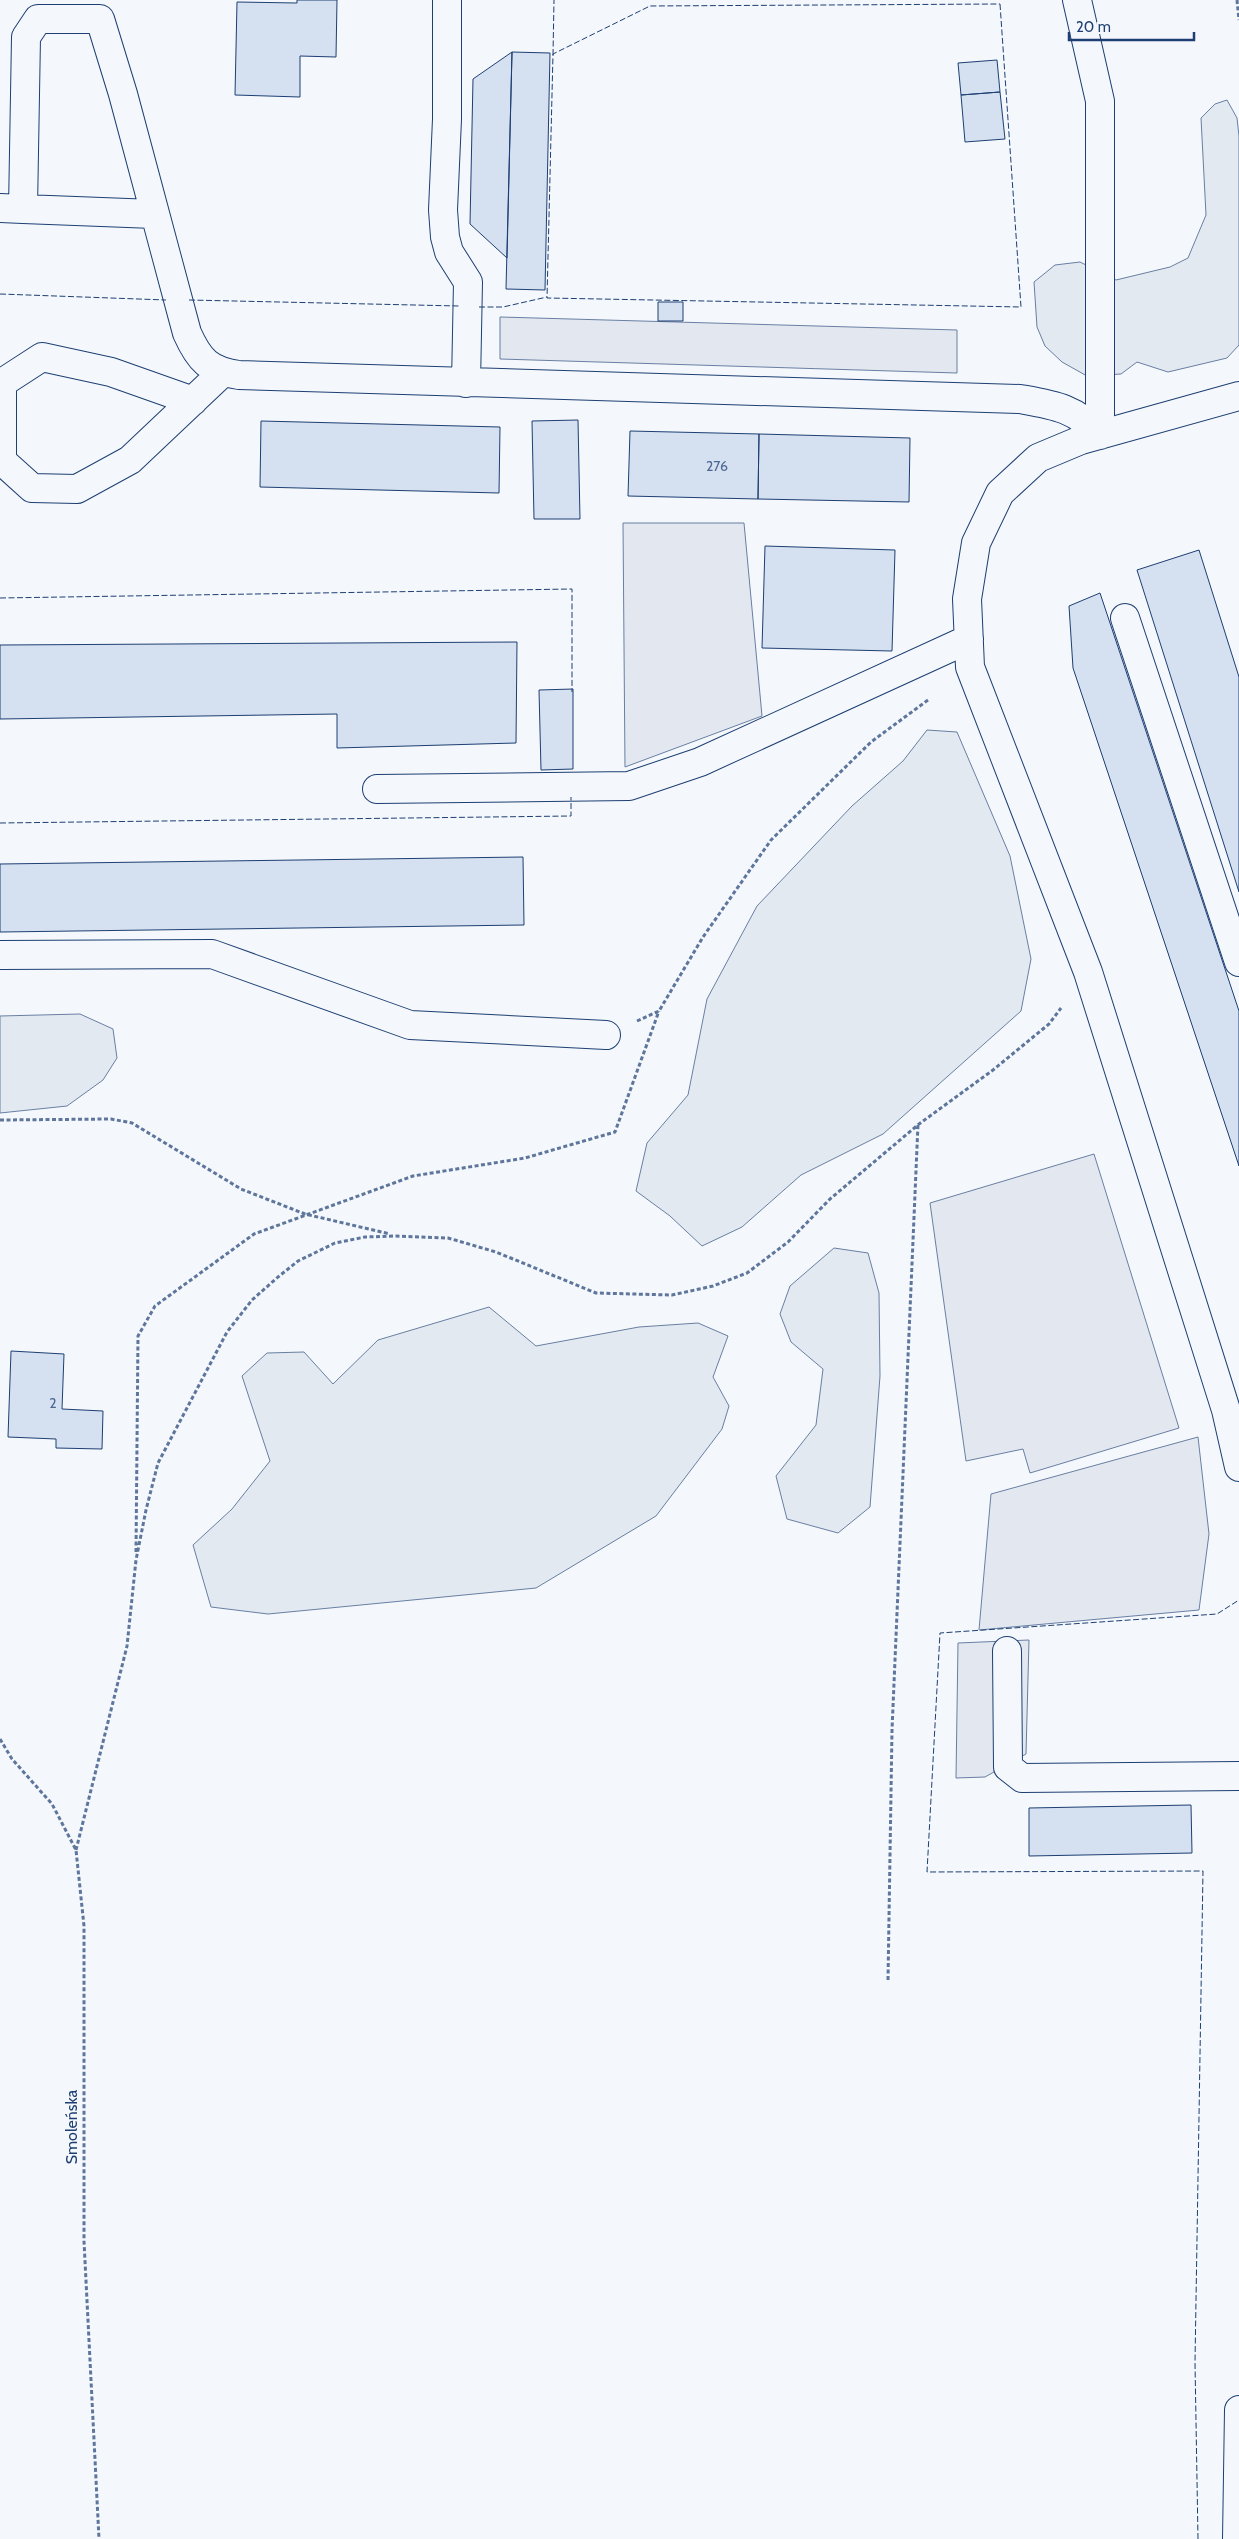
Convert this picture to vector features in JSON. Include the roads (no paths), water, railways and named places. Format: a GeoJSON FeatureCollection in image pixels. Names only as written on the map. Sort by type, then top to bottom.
{"type":"FeatureCollection","features":[{"type":"Feature","properties":{"kind":"street"},"geometry":{"type":"LineString","coordinates":[[447,0],[447,119],[443,210],[445,237],[450,252],[468,282],[466,383]]}},
{"type":"Feature","properties":{"kind":"street"},"geometry":{"type":"LineString","coordinates":[[1076,0],[1100,101],[1100,435]]}},
{"type":"Feature","properties":{"kind":"street"},"geometry":{"type":"LineString","coordinates":[[154,214],[11,208],[26,37],[38,19],[96,10],[123,94],[187,333],[195,350],[206,364],[222,373],[466,383],[1020,400],[1068,409],[1087,420],[1100,435]]}},
{"type":"Feature","properties":{"kind":"street"},"geometry":{"type":"LineString","coordinates":[[193,401],[111,372],[42,357],[2,383],[2,461],[32,488],[78,488],[130,460],[193,401],[222,373]]}},
{"type":"Feature","properties":{"kind":"street"},"geometry":{"type":"LineString","coordinates":[[1239,396],[1100,435],[1038,458],[1000,492],[976,543],[967,600],[970,668],[1088,972],[1232,1408],[1239,1467]]}},
{"type":"Feature","properties":{"kind":"street"},"geometry":{"type":"LineString","coordinates":[[1126,618],[1239,962]]}},
{"type":"Feature","properties":{"kind":"street"},"geometry":{"type":"LineString","coordinates":[[377,789],[629,786],[700,762],[968,639]]}},
{"type":"Feature","properties":{"kind":"street"},"geometry":{"type":"LineString","coordinates":[[0,955],[212,954],[410,1025],[606,1035]]}},
{"type":"Feature","properties":{"kind":"street"},"geometry":{"type":"LineString","coordinates":[[1007,1651],[1008,1767],[1022,1778],[1239,1776]]}},
{"type":"Feature","properties":{"kind":"street"},"geometry":{"type":"LineString","coordinates":[[1237,2539],[1239,2410]]}}]}
